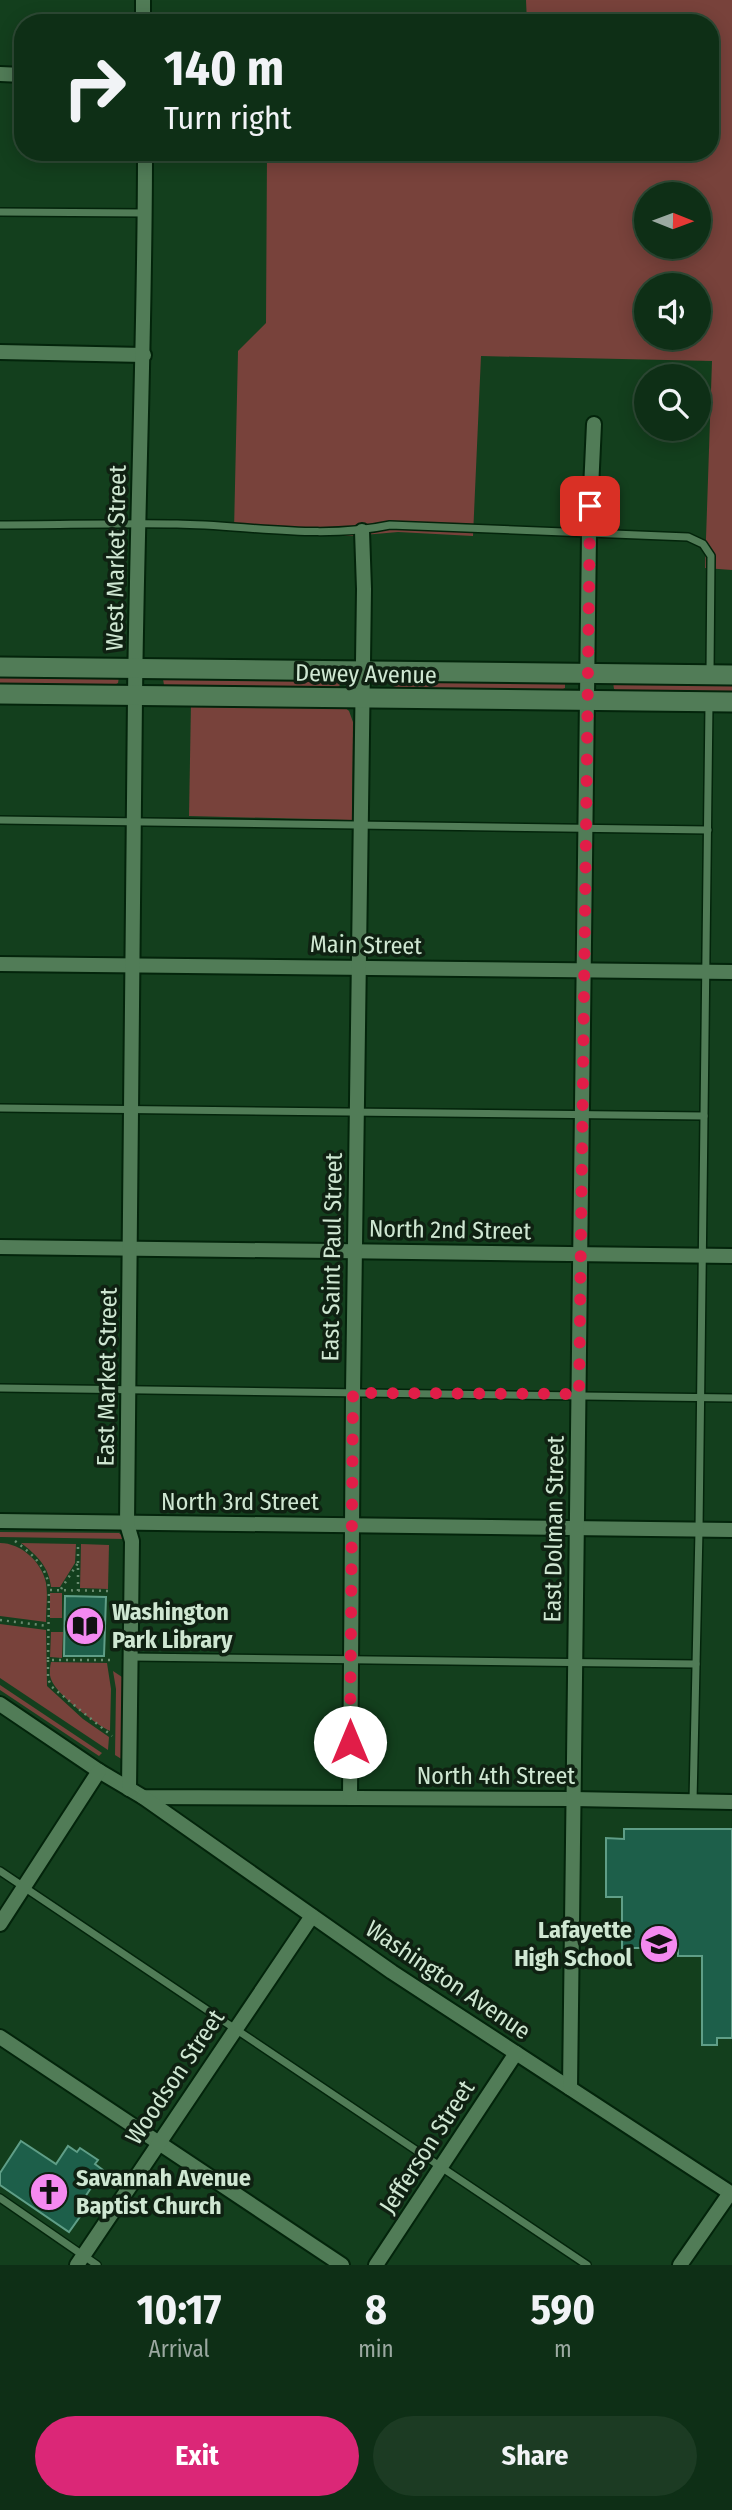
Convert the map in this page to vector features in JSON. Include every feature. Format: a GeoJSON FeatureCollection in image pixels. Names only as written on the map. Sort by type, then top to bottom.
{"type":"FeatureCollection","features":[{"type":"Feature","properties":{"kind":"street","name":"West Market Street"},"geometry":{"type":"LineString","coordinates":[[132,965],[135,695],[144,355],[145,161]]}},
{"type":"Feature","properties":{"kind":"street"},"geometry":{"type":"LineString","coordinates":[[0,352],[144,355]]}},
{"type":"Feature","properties":{"kind":"street","name":"East Dolman Street"},"geometry":{"type":"LineString","coordinates":[[570,2088],[589,533],[594,424]]}},
{"type":"Feature","properties":{"kind":"street","name":"East Saint Paul Street"},"geometry":{"type":"LineString","coordinates":[[350,1798],[362,531]]}},
{"type":"Feature","properties":{"kind":"street","name":"Dewey Avenue"},"geometry":{"type":"LineString","coordinates":[[0,667],[732,675]]}},
{"type":"Feature","properties":{"kind":"street","name":"Dewey Avenue"},"geometry":{"type":"LineString","coordinates":[[0,694],[732,702]]}},
{"type":"Feature","properties":{"kind":"street","name":"Main Street"},"geometry":{"type":"LineString","coordinates":[[0,964],[732,972]]}},
{"type":"Feature","properties":{"kind":"street","name":"East Market Street"},"geometry":{"type":"LineString","coordinates":[[129,1789],[132,1541],[127,1524],[132,1248],[132,965]]}},
{"type":"Feature","properties":{"kind":"street","name":"North 2nd Street"},"geometry":{"type":"LineString","coordinates":[[0,1247],[732,1256]]}},
{"type":"Feature","properties":{"kind":"street","name":"North 3rd Street"},"geometry":{"type":"LineString","coordinates":[[0,1521],[732,1530]]}},
{"type":"Feature","properties":{"kind":"street"},"geometry":{"type":"LineString","coordinates":[[0,1704],[99,1771],[0,1924]]}},
{"type":"Feature","properties":{"kind":"street","name":"North 4th Street"},"geometry":{"type":"LineString","coordinates":[[99,1771],[143,1797],[732,1802]]}},
{"type":"Feature","properties":{"kind":"street","name":"Washington Avenue"},"geometry":{"type":"LineString","coordinates":[[143,1797],[392,1972],[731,2193]]}},
{"type":"Feature","properties":{"kind":"street","name":"Woodson Street"},"geometry":{"type":"LineString","coordinates":[[80,2260],[312,1916]]}},
{"type":"Feature","properties":{"kind":"street"},"geometry":{"type":"LineString","coordinates":[[0,2037],[342,2265]]}},
{"type":"Feature","properties":{"kind":"street","name":"Jefferson Street"},"geometry":{"type":"LineString","coordinates":[[376,2265],[516,2053]]}},
{"type":"Feature","properties":{"kind":"street"},"geometry":{"type":"LineString","coordinates":[[680,2265],[731,2193]]}},
{"type":"Feature","properties":{"kind":"lane"},"geometry":{"type":"LineString","coordinates":[[0,212],[145,214]]}},
{"type":"Feature","properties":{"kind":"lane"},"geometry":{"type":"LineString","coordinates":[[0,526],[176,524],[362,531],[390,525],[688,537],[703,544],[711,556],[710,674]]}},
{"type":"Feature","properties":{"kind":"lane"},"geometry":{"type":"LineString","coordinates":[[693,1802],[709,701]]}},
{"type":"Feature","properties":{"kind":"lane"},"geometry":{"type":"LineString","coordinates":[[0,820],[708,830]]}},
{"type":"Feature","properties":{"kind":"lane"},"geometry":{"type":"LineString","coordinates":[[0,1108],[704,1116]]}},
{"type":"Feature","properties":{"kind":"lane"},"geometry":{"type":"LineString","coordinates":[[0,1388],[732,1398]]}},
{"type":"Feature","properties":{"kind":"lane"},"geometry":{"type":"LineString","coordinates":[[131,1657],[696,1664]]}},
{"type":"Feature","properties":{"kind":"lane"},"geometry":{"type":"LineString","coordinates":[[0,1871],[587,2265]]}},
{"type":"Feature","properties":{"kind":"lane"},"geometry":{"type":"LineString","coordinates":[[0,2198],[80,2260],[97,2265]]}},
{"type":"Feature","properties":{"kind":"path"},"geometry":{"type":"LineString","coordinates":[[15,1541],[38,1561],[47,1578],[48,1679],[52,1687],[112,1736]]}},
{"type":"Feature","properties":{"kind":"path"},"geometry":{"type":"LineString","coordinates":[[78,1542],[78,1591]]}},
{"type":"Feature","properties":{"kind":"path"},"geometry":{"type":"LineString","coordinates":[[60,1590],[78,1563]]}},
{"type":"Feature","properties":{"kind":"path"},"geometry":{"type":"LineString","coordinates":[[48,1590],[111,1591]]}},
{"type":"Feature","properties":{"kind":"path"},"geometry":{"type":"LineString","coordinates":[[0,1620],[48,1626]]}},
{"type":"Feature","properties":{"kind":"path"},"geometry":{"type":"LineString","coordinates":[[48,1660],[110,1660]]}},
{"type":"Feature","properties":{"kind":"shaded area"},"geometry":{"type":"Polygon","coordinates":[[[526,0],[732,0],[732,570],[705,568],[712,361],[481,356],[473,536],[398,532],[352,536],[234,531],[238,351],[266,323],[267,161],[719,161],[719,14],[527,14],[526,0]]]}},
{"type":"Feature","properties":{"kind":"shaded area"},"geometry":{"type":"Polygon","coordinates":[[[0,674],[119,677],[118,683],[113,686],[0,685],[0,674]]]}},
{"type":"Feature","properties":{"kind":"shaded area"},"geometry":{"type":"Polygon","coordinates":[[[169,676],[340,680],[340,685],[336,689],[164,685],[163,679],[169,676]]]}},
{"type":"Feature","properties":{"kind":"shaded area"},"geometry":{"type":"Polygon","coordinates":[[[392,680],[565,683],[565,688],[559,691],[398,690],[393,686],[392,680]]]}},
{"type":"Feature","properties":{"kind":"shaded area"},"geometry":{"type":"Polygon","coordinates":[[[732,680],[732,693],[618,692],[614,689],[613,682],[732,680]]]}},
{"type":"Feature","properties":{"kind":"shaded area"},"geometry":{"type":"Polygon","coordinates":[[[191,703],[342,705],[349,711],[353,722],[352,820],[189,816],[191,703]]]}},
{"type":"Feature","properties":{"kind":"shaded area"},"geometry":{"type":"Polygon","coordinates":[[[0,1532],[119,1533],[126,1539],[0,1537],[0,1532]]]}},
{"type":"Feature","properties":{"kind":"shaded area"},"geometry":{"type":"Polygon","coordinates":[[[0,1543],[23,1550],[40,1568],[47,1588],[46,1622],[0,1616],[0,1543]]]}},
{"type":"Feature","properties":{"kind":"shaded area"},"geometry":{"type":"Polygon","coordinates":[[[21,1543],[76,1544],[75,1563],[60,1587],[51,1587],[48,1573],[41,1562],[21,1543]]]}},
{"type":"Feature","properties":{"kind":"shaded area"},"geometry":{"type":"Polygon","coordinates":[[[81,1544],[109,1545],[108,1589],[80,1588],[81,1544]]]}},
{"type":"Feature","properties":{"kind":"shaded area"},"geometry":{"type":"Polygon","coordinates":[[[50,1593],[62,1593],[62,1618],[50,1618],[50,1593]]]}},
{"type":"Feature","properties":{"kind":"shaded area"},"geometry":{"type":"Polygon","coordinates":[[[0,1624],[46,1630],[47,1686],[83,1719],[109,1737],[108,1750],[0,1678],[0,1624]]]}},
{"type":"Feature","properties":{"kind":"shaded area"},"geometry":{"type":"Polygon","coordinates":[[[51,1632],[63,1632],[62,1658],[50,1657],[51,1632]]]}},
{"type":"Feature","properties":{"kind":"shaded area"},"geometry":{"type":"Polygon","coordinates":[[[51,1662],[107,1663],[111,1689],[110,1731],[86,1716],[54,1685],[50,1677],[51,1662]]]}},
{"type":"Feature","properties":{"kind":"shaded area"},"geometry":{"type":"Polygon","coordinates":[[[113,1671],[125,1679],[123,1760],[115,1755],[116,1689],[113,1671]]]}},
{"type":"Feature","properties":{"kind":"shaded area"},"geometry":{"type":"Polygon","coordinates":[[[0,1685],[102,1753],[99,1756],[0,1690],[0,1685]]]}},
{"type":"Feature","properties":{"kind":"building","name":"Washington Park Library"},"geometry":{"type":"Polygon","coordinates":[[[65,1596],[106,1597],[104,1656],[64,1656],[65,1596]]]}},
{"type":"Feature","properties":{"kind":"building","name":"Lafayette High School"},"geometry":{"type":"Polygon","coordinates":[[[624,1829],[732,1829],[732,2038],[717,2038],[717,2045],[702,2045],[702,1956],[678,1956],[678,1948],[622,1948],[622,1897],[606,1897],[606,1838],[624,1839],[624,1829]]]}},
{"type":"Feature","properties":{"kind":"building","name":"Savannah Avenue Baptist Church"},"geometry":{"type":"Polygon","coordinates":[[[21,2141],[56,2164],[68,2146],[77,2152],[80,2148],[98,2160],[95,2164],[103,2170],[83,2200],[89,2204],[69,2232],[0,2185],[0,2173],[21,2141]]]}},
{"type":"Feature","properties":{"kind":"place","name":"Washington Park Library"},"geometry":{"type":"Point","coordinates":[85,1626]}},
{"type":"Feature","properties":{"kind":"place","name":"Lafayette High School"},"geometry":{"type":"Point","coordinates":[659,1944]}},
{"type":"Feature","properties":{"kind":"place","name":"Savannah Avenue Baptist Church"},"geometry":{"type":"Point","coordinates":[49,2192]}},
{"type":"Feature","properties":{"kind":"route"},"geometry":{"type":"LineString","coordinates":[[350,1742],[353,1393],[579,1394],[590,506]]}}]}
